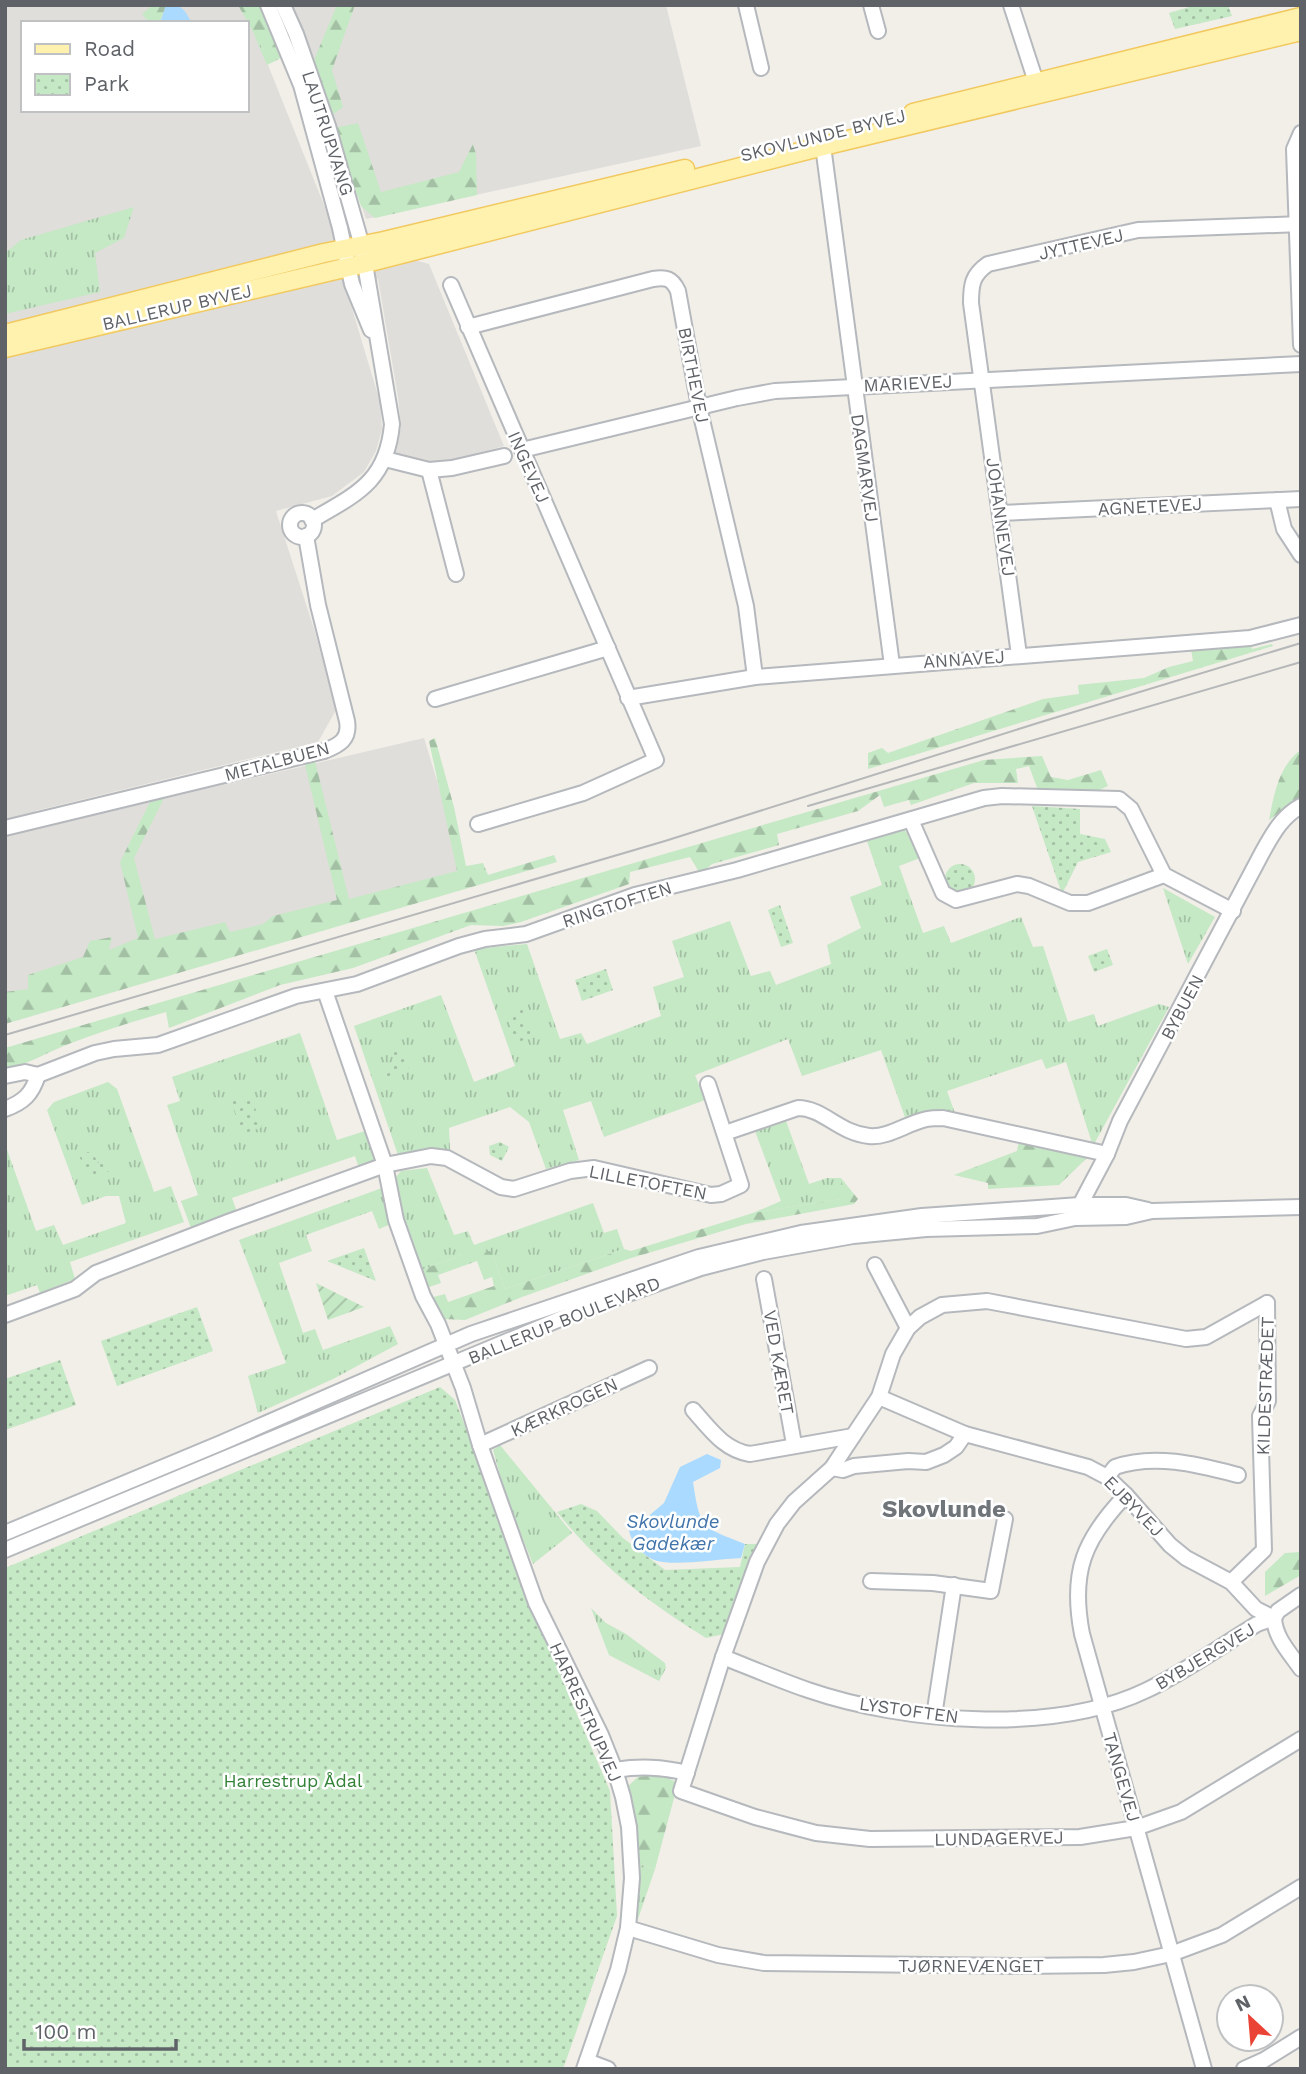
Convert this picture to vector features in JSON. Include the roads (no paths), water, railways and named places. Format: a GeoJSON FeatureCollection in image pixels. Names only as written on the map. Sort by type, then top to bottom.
{"type":"FeatureCollection","features":[{"type":"Feature","properties":{"kind":"main road","name":"SKOVLUNDE BYVEJ"},"geometry":{"type":"LineString","coordinates":[[355,256],[1301,17]]}},
{"type":"Feature","properties":{"kind":"main road","name":"SKOVLUNDE BYVEJ"},"geometry":{"type":"LineString","coordinates":[[355,256],[1301,31]]}},
{"type":"Feature","properties":{"kind":"main road","name":"BALLERUP BYVEJ"},"geometry":{"type":"LineString","coordinates":[[5,334],[355,256]]}},
{"type":"Feature","properties":{"kind":"main road","name":"BALLERUP BYVEJ"},"geometry":{"type":"LineString","coordinates":[[5,348],[355,256]]}},
{"type":"Feature","properties":{"kind":"street","name":"LAUTRUPVANG"},"geometry":{"type":"LineString","coordinates":[[268,5],[301,85],[355,256]]}},
{"type":"Feature","properties":{"kind":"street","name":"LAUTRUPVANG"},"geometry":{"type":"LineString","coordinates":[[283,5],[328,125],[355,256]]}},
{"type":"Feature","properties":{"kind":"street"},"geometry":{"type":"LineString","coordinates":[[746,5],[761,68]]}},
{"type":"Feature","properties":{"kind":"street"},"geometry":{"type":"LineString","coordinates":[[871,5],[878,31]]}},
{"type":"Feature","properties":{"kind":"street"},"geometry":{"type":"LineString","coordinates":[[1011,5],[1036,82]]}},
{"type":"Feature","properties":{"kind":"street"},"geometry":{"type":"LineString","coordinates":[[1301,133],[1294,149],[1299,224],[1301,345]]}},
{"type":"Feature","properties":{"kind":"street","name":"DAGMARVEJ"},"geometry":{"type":"LineString","coordinates":[[823,146],[892,664]]}},
{"type":"Feature","properties":{"kind":"street","name":"JYTTEVEJ"},"geometry":{"type":"LineString","coordinates":[[982,379],[971,303],[971,283],[988,264],[1138,230],[1299,224]]}},
{"type":"Feature","properties":{"kind":"street"},"geometry":{"type":"LineString","coordinates":[[312,520],[362,491],[385,459],[390,442],[390,406],[377,347],[352,284],[355,256]]}},
{"type":"Feature","properties":{"kind":"street","name":"BIRTHEVEJ"},"geometry":{"type":"LineString","coordinates":[[468,327],[666,277],[674,282],[678,291],[699,407],[746,606],[755,677]]}},
{"type":"Feature","properties":{"kind":"street","name":"INGEVEJ"},"geometry":{"type":"LineString","coordinates":[[451,285],[656,760],[583,793],[478,824]]}},
{"type":"Feature","properties":{"kind":"street","name":"MARIEVEJ"},"geometry":{"type":"LineString","coordinates":[[522,450],[775,391],[1301,364]]}},
{"type":"Feature","properties":{"kind":"street","name":"JOHANNEVEJ"},"geometry":{"type":"LineString","coordinates":[[982,379],[1019,655]]}},
{"type":"Feature","properties":{"kind":"street"},"geometry":{"type":"LineString","coordinates":[[385,459],[429,470],[452,468],[504,456]]}},
{"type":"Feature","properties":{"kind":"street"},"geometry":{"type":"LineString","coordinates":[[429,470],[456,574]]}},
{"type":"Feature","properties":{"kind":"street","name":"AGNETEVEJ"},"geometry":{"type":"LineString","coordinates":[[1000,513],[1301,499]]}},
{"type":"Feature","properties":{"kind":"street"},"geometry":{"type":"LineString","coordinates":[[1277,500],[1284,529],[1301,555]]}},
{"type":"Feature","properties":{"kind":"street"},"geometry":{"type":"LineString","coordinates":[[302,513],[312,520],[313,530],[306,536],[294,534],[290,523],[296,515],[302,513]]}},
{"type":"Feature","properties":{"kind":"street","name":"METALBUEN"},"geometry":{"type":"LineString","coordinates":[[5,828],[324,751],[337,746],[346,738],[347,721],[318,606],[306,536]]}},
{"type":"Feature","properties":{"kind":"street","name":"ANNAVEJ"},"geometry":{"type":"LineString","coordinates":[[628,698],[755,677],[892,664],[1250,638],[1301,625]]}},
{"type":"Feature","properties":{"kind":"street"},"geometry":{"type":"LineString","coordinates":[[435,699],[608,648]]}},
{"type":"Feature","properties":{"kind":"street","name":"RINGTOFTEN"},"geometry":{"type":"LineString","coordinates":[[5,1076],[25,1072],[38,1075],[104,1051],[158,1045],[296,996],[357,984],[485,939],[526,934],[635,895],[737,870],[984,798],[1002,796],[1119,799],[1131,809],[1164,875]]}},
{"type":"Feature","properties":{"kind":"street","name":"BYBUEN"},"geometry":{"type":"LineString","coordinates":[[1080,1211],[1120,1121],[1273,833],[1286,816],[1301,806]]}},
{"type":"Feature","properties":{"kind":"street"},"geometry":{"type":"LineString","coordinates":[[911,820],[943,893],[956,900],[1017,884],[1070,903],[1088,903],[1164,875],[1233,911]]}},
{"type":"Feature","properties":{"kind":"street"},"geometry":{"type":"LineString","coordinates":[[325,991],[385,1165],[396,1220],[442,1347]]}},
{"type":"Feature","properties":{"kind":"street"},"geometry":{"type":"LineString","coordinates":[[5,1109],[20,1104],[33,1091],[38,1075]]}},
{"type":"Feature","properties":{"kind":"street","name":"LILLETOFTEN"},"geometry":{"type":"LineString","coordinates":[[5,1315],[75,1289],[96,1273],[385,1165],[430,1156],[443,1156],[500,1187],[514,1189],[570,1171],[594,1168],[715,1195],[741,1185],[708,1084]]}},
{"type":"Feature","properties":{"kind":"street"},"geometry":{"type":"LineString","coordinates":[[725,1133],[798,1108],[809,1108],[843,1129],[866,1136],[879,1137],[927,1119],[943,1118],[1107,1154]]}},
{"type":"Feature","properties":{"kind":"street","name":"BALLERUP BOULEVARD"},"geometry":{"type":"LineString","coordinates":[[5,1533],[517,1317],[629,1279],[758,1241],[908,1217],[1080,1211],[1126,1205],[1153,1211],[1301,1207]]}},
{"type":"Feature","properties":{"kind":"street","name":"BALLERUP BOULEVARD"},"geometry":{"type":"LineString","coordinates":[[5,1550],[642,1287],[763,1252],[875,1233],[1026,1227],[1080,1211]]}},
{"type":"Feature","properties":{"kind":"street"},"geometry":{"type":"LineString","coordinates":[[615,1770],[642,1766],[687,1773],[723,1657],[757,1562],[777,1524],[794,1502],[832,1468],[879,1397],[892,1354],[908,1328],[876,1265]]}},
{"type":"Feature","properties":{"kind":"street","name":"VED KÆRET"},"geometry":{"type":"LineString","coordinates":[[764,1279],[794,1444]]}},
{"type":"Feature","properties":{"kind":"street","name":"KILDESTRÆDET"},"geometry":{"type":"LineString","coordinates":[[908,1328],[919,1317],[938,1306],[987,1301],[1186,1339],[1206,1337],[1267,1303],[1268,1401],[1260,1416],[1264,1550],[1231,1582]]}},
{"type":"Feature","properties":{"kind":"street","name":"HARRESTRUPVEJ"},"geometry":{"type":"LineString","coordinates":[[442,1347],[536,1603],[615,1770],[629,1827],[632,1878],[628,1928],[618,1970],[586,2065]]}},
{"type":"Feature","properties":{"kind":"street","name":"KÆRKROGEN"},"geometry":{"type":"LineString","coordinates":[[480,1445],[649,1368]]}},
{"type":"Feature","properties":{"kind":"street","name":"EJBYVEJ"},"geometry":{"type":"LineString","coordinates":[[879,1397],[965,1434],[1088,1467],[1107,1477],[1170,1545],[1186,1558],[1231,1582],[1256,1609],[1274,1618]]}},
{"type":"Feature","properties":{"kind":"street"},"geometry":{"type":"LineString","coordinates":[[693,1410],[726,1446],[750,1454],[794,1444],[853,1436]]}},
{"type":"Feature","properties":{"kind":"street"},"geometry":{"type":"LineString","coordinates":[[832,1468],[843,1470],[854,1466],[926,1462],[956,1447],[965,1434]]}},
{"type":"Feature","properties":{"kind":"street"},"geometry":{"type":"LineString","coordinates":[[1107,1477],[1115,1466],[1144,1461],[1206,1467],[1238,1475]]}},
{"type":"Feature","properties":{"kind":"street","name":"TANGEVEJ"},"geometry":{"type":"LineString","coordinates":[[1126,1495],[1104,1519],[1091,1539],[1077,1586],[1077,1610],[1204,2069]]}},
{"type":"Feature","properties":{"kind":"street"},"geometry":{"type":"LineString","coordinates":[[871,1581],[954,1585],[991,1591],[1005,1519]]}},
{"type":"Feature","properties":{"kind":"street"},"geometry":{"type":"LineString","coordinates":[[934,1716],[954,1585]]}},
{"type":"Feature","properties":{"kind":"street","name":"BYBJERGVEJ"},"geometry":{"type":"LineString","coordinates":[[1102,1707],[1147,1690],[1256,1623],[1274,1618],[1278,1611],[1301,1595]]}},
{"type":"Feature","properties":{"kind":"street"},"geometry":{"type":"LineString","coordinates":[[1274,1618],[1278,1635],[1301,1669]]}},
{"type":"Feature","properties":{"kind":"street","name":"LYSTOFTEN"},"geometry":{"type":"LineString","coordinates":[[723,1657],[809,1690],[872,1707],[934,1716],[1039,1718],[1102,1707]]}},
{"type":"Feature","properties":{"kind":"street","name":"LUNDAGERVEJ"},"geometry":{"type":"LineString","coordinates":[[687,1773],[681,1791],[755,1817],[816,1833],[870,1839],[1080,1837],[1136,1828],[1181,1812],[1301,1739]]}},
{"type":"Feature","properties":{"kind":"street","name":"TJØRNEVÆNGET"},"geometry":{"type":"LineString","coordinates":[[628,1928],[718,1955],[764,1963],[1104,1965],[1171,1954],[1222,1935],[1301,1887]]}},
{"type":"Feature","properties":{"kind":"street"},"geometry":{"type":"LineString","coordinates":[[1244,2069],[1301,2037]]}},
{"type":"Feature","properties":{"kind":"street"},"geometry":{"type":"LineString","coordinates":[[586,2065],[608,2069]]}},
{"type":"Feature","properties":{"kind":"water"},"geometry":{"type":"Polygon","coordinates":[[[166,5],[182,9],[191,21],[161,21],[166,5]]]}},
{"type":"Feature","properties":{"kind":"water","name":"Skovlunde Gadekær"},"geometry":{"type":"Polygon","coordinates":[[[707,1454],[721,1460],[720,1468],[693,1482],[698,1509],[701,1518],[711,1529],[745,1544],[741,1558],[675,1563],[652,1559],[634,1543],[629,1528],[638,1525],[664,1503],[680,1467],[707,1454]]]}},
{"type":"Feature","properties":{"kind":"tram line"},"geometry":{"type":"LineString","coordinates":[[5,1035],[665,841],[1301,643]]}},
{"type":"Feature","properties":{"kind":"tram line"},"geometry":{"type":"LineString","coordinates":[[808,806],[1301,662]]}},
{"type":"Feature","properties":{"kind":"district","name":"Skovlunde"},"geometry":{"type":"Point","coordinates":[944,1509]}},
{"type":"Feature","properties":{"kind":"park label","name":"Harrestrup Ådal"},"geometry":{"type":"Point","coordinates":[293,1780]}}]}
